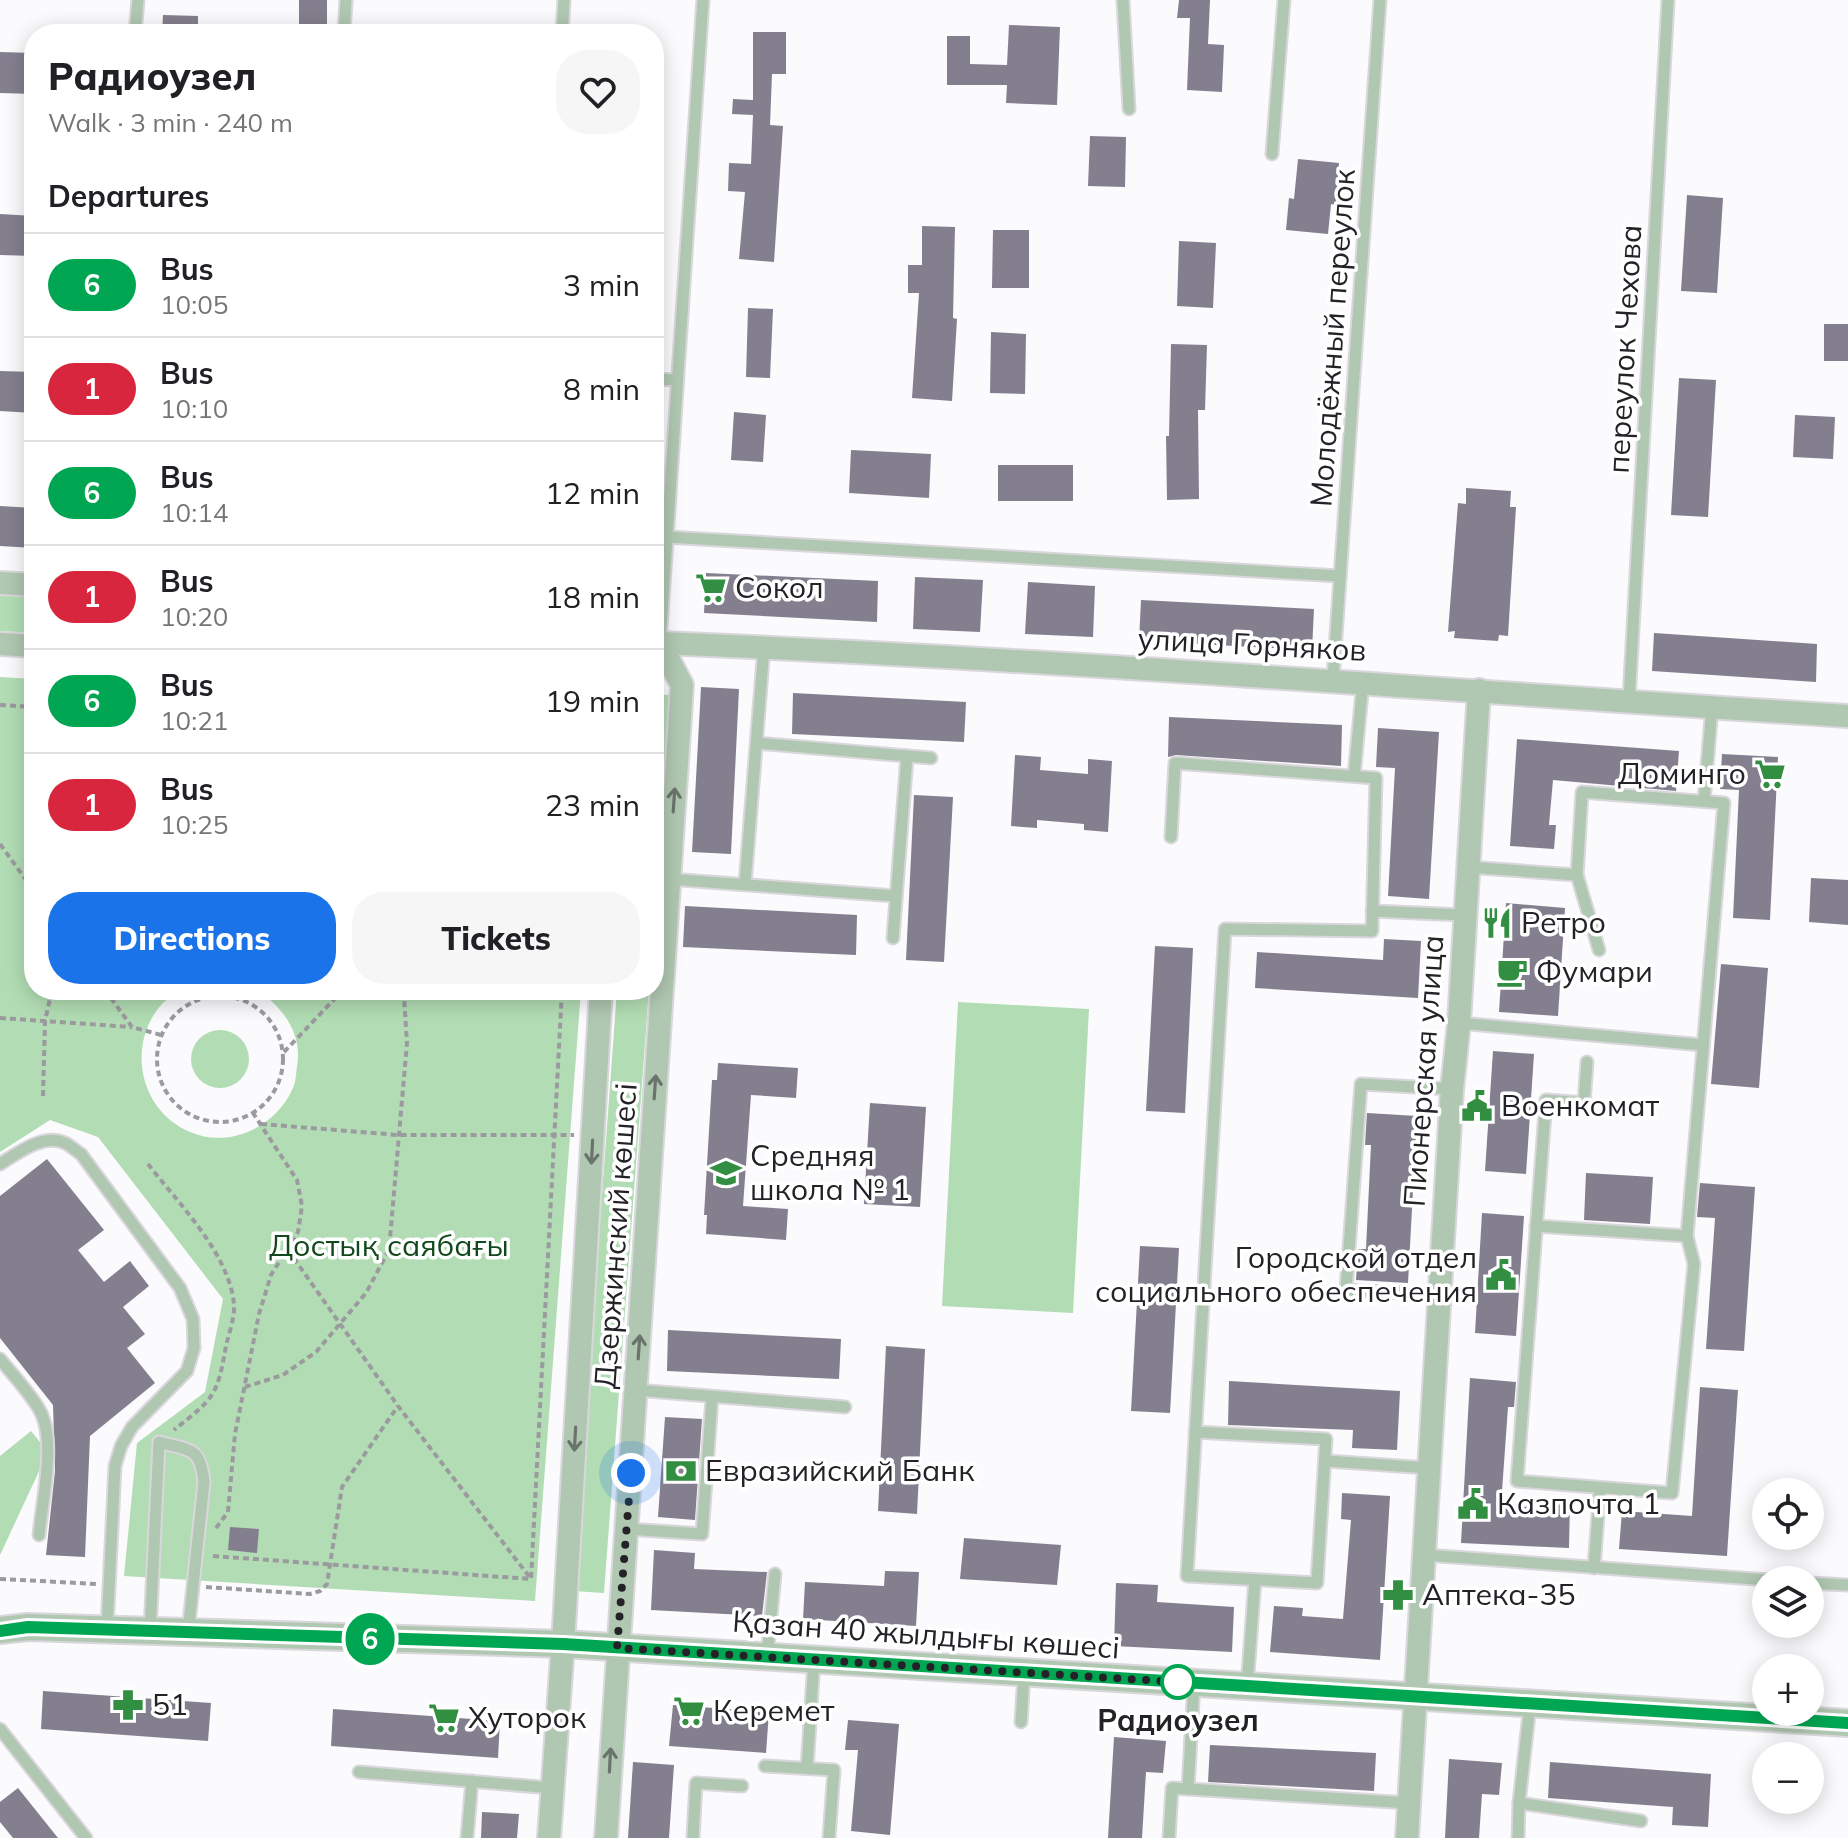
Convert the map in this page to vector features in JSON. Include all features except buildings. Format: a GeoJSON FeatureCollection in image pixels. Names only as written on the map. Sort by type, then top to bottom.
{"type":"FeatureCollection","features":[{"type":"Feature","properties":{"kind":"street"},"geometry":{"type":"LineString","coordinates":[[0,583],[24,584]]}},
{"type":"Feature","properties":{"kind":"street"},"geometry":{"type":"LineString","coordinates":[[0,644],[24,645]]}},
{"type":"Feature","properties":{"kind":"street","name":"улица Горняков"},"geometry":{"type":"LineString","coordinates":[[664,644],[764,647],[1333,679],[1848,716]]}},
{"type":"Feature","properties":{"kind":"street","name":"Дзержинский көшесі"},"geometry":{"type":"LineString","coordinates":[[664,657],[682,685],[664,956]]}},
{"type":"Feature","properties":{"kind":"street","name":"Пионерская улица"},"geometry":{"type":"LineString","coordinates":[[1407,1838],[1479,690]]}},
{"type":"Feature","properties":{"kind":"street","name":"Дзержинский көшесі"},"geometry":{"type":"LineString","coordinates":[[549,1838],[600,1000]]}},
{"type":"Feature","properties":{"kind":"street","name":"Дзержинский көшесі"},"geometry":{"type":"LineString","coordinates":[[606,1838],[661,1000]]}},
{"type":"Feature","properties":{"kind":"street","name":"Қазан 40 жылдығы көшесі"},"geometry":{"type":"LineString","coordinates":[[0,1630],[28,1627],[563,1644],[1848,1723]]}},
{"type":"Feature","properties":{"kind":"lane"},"geometry":{"type":"LineString","coordinates":[[136,24],[138,0]]}},
{"type":"Feature","properties":{"kind":"lane"},"geometry":{"type":"LineString","coordinates":[[345,24],[346,0]]}},
{"type":"Feature","properties":{"kind":"lane"},"geometry":{"type":"LineString","coordinates":[[563,24],[564,0]]}},
{"type":"Feature","properties":{"kind":"lane"},"geometry":{"type":"LineString","coordinates":[[664,566],[703,0]]}},
{"type":"Feature","properties":{"kind":"lane"},"geometry":{"type":"LineString","coordinates":[[1123,0],[1129,109]]}},
{"type":"Feature","properties":{"kind":"lane"},"geometry":{"type":"LineString","coordinates":[[1272,154],[1284,0]]}},
{"type":"Feature","properties":{"kind":"lane","name":"Молодёжный переулок"},"geometry":{"type":"LineString","coordinates":[[1333,679],[1380,0]]}},
{"type":"Feature","properties":{"kind":"lane","name":"переулок Чехова"},"geometry":{"type":"LineString","coordinates":[[1629,700],[1668,0]]}},
{"type":"Feature","properties":{"kind":"lane"},"geometry":{"type":"LineString","coordinates":[[664,379],[677,380]]}},
{"type":"Feature","properties":{"kind":"lane"},"geometry":{"type":"LineString","coordinates":[[667,537],[1340,576]]}},
{"type":"Feature","properties":{"kind":"lane"},"geometry":{"type":"LineString","coordinates":[[745,884],[764,647]]}},
{"type":"Feature","properties":{"kind":"lane"},"geometry":{"type":"LineString","coordinates":[[1354,776],[1363,682]]}},
{"type":"Feature","properties":{"kind":"lane"},"geometry":{"type":"LineString","coordinates":[[1704,801],[1712,707]]}},
{"type":"Feature","properties":{"kind":"lane"},"geometry":{"type":"LineString","coordinates":[[757,743],[931,758]]}},
{"type":"Feature","properties":{"kind":"lane"},"geometry":{"type":"LineString","coordinates":[[893,938],[907,756]]}},
{"type":"Feature","properties":{"kind":"lane"},"geometry":{"type":"LineString","coordinates":[[1171,837],[1175,763],[1376,778],[1372,931],[1225,929],[1195,1432],[1187,1576],[1317,1583],[1326,1439],[1195,1432]]}},
{"type":"Feature","properties":{"kind":"lane"},"geometry":{"type":"LineString","coordinates":[[1587,1062],[1584,1103],[1546,1100],[1517,1481],[1672,1493],[1694,1264],[1687,1236],[1724,803],[1582,792],[1577,875],[1599,950]]}},
{"type":"Feature","properties":{"kind":"lane"},"geometry":{"type":"LineString","coordinates":[[1467,867],[1577,875]]}},
{"type":"Feature","properties":{"kind":"lane"},"geometry":{"type":"LineString","coordinates":[[669,879],[895,896]]}},
{"type":"Feature","properties":{"kind":"lane"},"geometry":{"type":"LineString","coordinates":[[1372,911],[1464,915]]}},
{"type":"Feature","properties":{"kind":"lane"},"geometry":{"type":"LineString","coordinates":[[1459,1023],[1703,1045]]}},
{"type":"Feature","properties":{"kind":"lane"},"geometry":{"type":"LineString","coordinates":[[1441,1295],[1346,1290],[1361,1084],[1452,1089]]}},
{"type":"Feature","properties":{"kind":"lane"},"geometry":{"type":"LineString","coordinates":[[0,1164],[32,1145],[48,1140],[65,1142],[81,1154],[180,1288],[193,1319],[194,1348],[187,1371],[132,1427],[121,1446],[115,1466],[107,1631]]}},
{"type":"Feature","properties":{"kind":"lane"},"geometry":{"type":"LineString","coordinates":[[1536,1226],[1687,1236]]}},
{"type":"Feature","properties":{"kind":"lane"},"geometry":{"type":"LineString","coordinates":[[2,1367],[40,1411],[46,1429],[48,1445],[39,1535]]}},
{"type":"Feature","properties":{"kind":"lane"},"geometry":{"type":"LineString","coordinates":[[636,1390],[845,1407]]}},
{"type":"Feature","properties":{"kind":"lane"},"geometry":{"type":"LineString","coordinates":[[627,1529],[702,1534],[712,1398]]}},
{"type":"Feature","properties":{"kind":"lane"},"geometry":{"type":"LineString","coordinates":[[150,1632],[159,1442],[191,1451],[202,1461],[204,1482],[188,1634]]}},
{"type":"Feature","properties":{"kind":"lane"},"geometry":{"type":"LineString","coordinates":[[1326,1461],[1429,1468]]}},
{"type":"Feature","properties":{"kind":"lane"},"geometry":{"type":"LineString","coordinates":[[1594,1568],[1600,1488]]}},
{"type":"Feature","properties":{"kind":"lane"},"geometry":{"type":"LineString","coordinates":[[1425,1555],[1752,1579]]}},
{"type":"Feature","properties":{"kind":"lane"},"geometry":{"type":"LineString","coordinates":[[767,1657],[775,1574]]}},
{"type":"Feature","properties":{"kind":"lane"},"geometry":{"type":"LineString","coordinates":[[1247,1687],[1255,1580]]}},
{"type":"Feature","properties":{"kind":"lane"},"geometry":{"type":"LineString","coordinates":[[1824,1584],[1848,1585]]}},
{"type":"Feature","properties":{"kind":"lane"},"geometry":{"type":"LineString","coordinates":[[807,1768],[814,1660]]}},
{"type":"Feature","properties":{"kind":"lane"},"geometry":{"type":"LineString","coordinates":[[1021,1722],[1024,1674]]}},
{"type":"Feature","properties":{"kind":"lane"},"geometry":{"type":"LineString","coordinates":[[1188,1789],[1194,1683]]}},
{"type":"Feature","properties":{"kind":"lane"},"geometry":{"type":"LineString","coordinates":[[1518,1838],[1530,1704]]}},
{"type":"Feature","properties":{"kind":"lane"},"geometry":{"type":"LineString","coordinates":[[0,1729],[86,1838]]}},
{"type":"Feature","properties":{"kind":"lane"},"geometry":{"type":"LineString","coordinates":[[765,1766],[834,1770],[829,1838]]}},
{"type":"Feature","properties":{"kind":"lane"},"geometry":{"type":"LineString","coordinates":[[359,1772],[552,1788]]}},
{"type":"Feature","properties":{"kind":"lane"},"geometry":{"type":"LineString","coordinates":[[467,1838],[472,1781]]}},
{"type":"Feature","properties":{"kind":"lane"},"geometry":{"type":"LineString","coordinates":[[693,1838],[696,1783],[742,1786]]}},
{"type":"Feature","properties":{"kind":"lane"},"geometry":{"type":"LineString","coordinates":[[1169,1838],[1172,1788],[1409,1803]]}},
{"type":"Feature","properties":{"kind":"lane"},"geometry":{"type":"LineString","coordinates":[[1519,1803],[1641,1821]]}},
{"type":"Feature","properties":{"kind":"path"},"geometry":{"type":"LineString","coordinates":[[0,705],[24,706]]}},
{"type":"Feature","properties":{"kind":"path"},"geometry":{"type":"LineString","coordinates":[[0,844],[24,877]]}},
{"type":"Feature","properties":{"kind":"path"},"geometry":{"type":"LineString","coordinates":[[43,1096],[45,1021],[50,1000]]}},
{"type":"Feature","properties":{"kind":"path"},"geometry":{"type":"LineString","coordinates":[[112,1000],[132,1027]]}},
{"type":"Feature","properties":{"kind":"path"},"geometry":{"type":"LineString","coordinates":[[195,1000],[174,1014],[161,1035],[156,1057],[160,1080],[171,1099],[188,1114],[210,1122],[221,1122],[253,1113],[271,1098],[281,1077],[283,1054],[277,1030],[263,1011],[244,1000]]}},
{"type":"Feature","properties":{"kind":"path"},"geometry":{"type":"LineString","coordinates":[[283,1054],[334,1000]]}},
{"type":"Feature","properties":{"kind":"path"},"geometry":{"type":"LineString","coordinates":[[245,1387],[283,1375],[316,1352],[366,1293],[389,1250],[407,1043],[404,1000]]}},
{"type":"Feature","properties":{"kind":"path"},"geometry":{"type":"LineString","coordinates":[[531,1579],[561,1000]]}},
{"type":"Feature","properties":{"kind":"path"},"geometry":{"type":"LineString","coordinates":[[0,1018],[132,1027],[161,1035]]}},
{"type":"Feature","properties":{"kind":"path"},"geometry":{"type":"LineString","coordinates":[[214,1533],[216,1525],[228,1512],[235,1434],[259,1314],[271,1275],[298,1232],[302,1206],[297,1180],[253,1113]]}},
{"type":"Feature","properties":{"kind":"path"},"geometry":{"type":"LineString","coordinates":[[261,1124],[398,1135],[593,1135]]}},
{"type":"Feature","properties":{"kind":"path"},"geometry":{"type":"LineString","coordinates":[[288,1250],[398,1406],[531,1579]]}},
{"type":"Feature","properties":{"kind":"path"},"geometry":{"type":"LineString","coordinates":[[193,1586],[310,1594],[320,1591],[327,1584],[342,1487],[398,1406]]}},
{"type":"Feature","properties":{"kind":"path"},"geometry":{"type":"LineString","coordinates":[[212,1549],[213,1557],[531,1579]]}},
{"type":"Feature","properties":{"kind":"path"},"geometry":{"type":"LineString","coordinates":[[0,1579],[110,1585]]}},
{"type":"Feature","properties":{"kind":"green space"},"geometry":{"type":"Polygon","coordinates":[[[0,594],[24,595],[24,632],[0,631],[0,594]]]}},
{"type":"Feature","properties":{"kind":"green space","name":"Достық саябағы"},"geometry":{"type":"Polygon","coordinates":[[[0,677],[24,678],[24,1000],[167,1000],[151,1020],[144,1038],[143,1075],[159,1109],[190,1132],[205,1137],[235,1136],[263,1124],[284,1103],[296,1078],[297,1043],[289,1022],[270,1000],[580,1000],[535,1601],[124,1576],[137,1443],[205,1392],[223,1299],[98,1137],[50,1120],[0,1152],[0,677]]]}},
{"type":"Feature","properties":{"kind":"green space"},"geometry":{"type":"Polygon","coordinates":[[[664,695],[670,695],[664,779],[664,695]]]}},
{"type":"Feature","properties":{"kind":"green space"},"geometry":{"type":"Polygon","coordinates":[[[616,1000],[648,1000],[604,1593],[573,1591],[616,1000]]]}},
{"type":"Feature","properties":{"kind":"green space"},"geometry":{"type":"Polygon","coordinates":[[[958,1002],[1089,1009],[1073,1313],[942,1306],[958,1002]]]}},
{"type":"Feature","properties":{"kind":"green space"},"geometry":{"type":"Polygon","coordinates":[[[220,1030],[240,1039],[249,1059],[240,1079],[220,1088],[200,1079],[191,1059],[200,1039],[220,1030]]]}},
{"type":"Feature","properties":{"kind":"green space"},"geometry":{"type":"Polygon","coordinates":[[[31,1431],[48,1452],[0,1555],[0,1456],[31,1431]]]}},
{"type":"Feature","properties":{"kind":"bus line","name":"6"},"geometry":{"type":"LineString","coordinates":[[0,1631],[28,1627],[563,1644],[1848,1723]]}},
{"type":"Feature","properties":{"kind":"place","name":"Сокол"},"geometry":{"type":"Point","coordinates":[711,588]}},
{"type":"Feature","properties":{"kind":"place","name":"Доминго"},"geometry":{"type":"Point","coordinates":[1770,774]}},
{"type":"Feature","properties":{"kind":"place","name":"Ретро"},"geometry":{"type":"Point","coordinates":[1497,923]}},
{"type":"Feature","properties":{"kind":"place","name":"Фумари"},"geometry":{"type":"Point","coordinates":[1512,972]}},
{"type":"Feature","properties":{"kind":"place","name":"Военкомат"},"geometry":{"type":"Point","coordinates":[1477,1106]}},
{"type":"Feature","properties":{"kind":"place","name":"Средняя школа № 1"},"geometry":{"type":"Point","coordinates":[726,1173]}},
{"type":"Feature","properties":{"kind":"place","name":"Городской отдел социального обеспечения"},"geometry":{"type":"Point","coordinates":[1501,1275]}},
{"type":"Feature","properties":{"kind":"place","name":"Евразийский Банк"},"geometry":{"type":"Point","coordinates":[681,1471]}},
{"type":"Feature","properties":{"kind":"place","name":"Казпочта 1"},"geometry":{"type":"Point","coordinates":[1473,1504]}},
{"type":"Feature","properties":{"kind":"place","name":"Аптека-35"},"geometry":{"type":"Point","coordinates":[1398,1595]}},
{"type":"Feature","properties":{"kind":"place","name":"Радиоузел"},"geometry":{"type":"Point","coordinates":[1178,1682]}},
{"type":"Feature","properties":{"kind":"place","name":"51"},"geometry":{"type":"Point","coordinates":[128,1705]}},
{"type":"Feature","properties":{"kind":"place","name":"Керемет"},"geometry":{"type":"Point","coordinates":[689,1711]}},
{"type":"Feature","properties":{"kind":"place","name":"Хуторок"},"geometry":{"type":"Point","coordinates":[444,1718]}},
{"type":"Feature","properties":{"kind":"route"},"geometry":{"type":"LineString","coordinates":[[631,1473],[617,1648],[1178,1682]]}}]}
